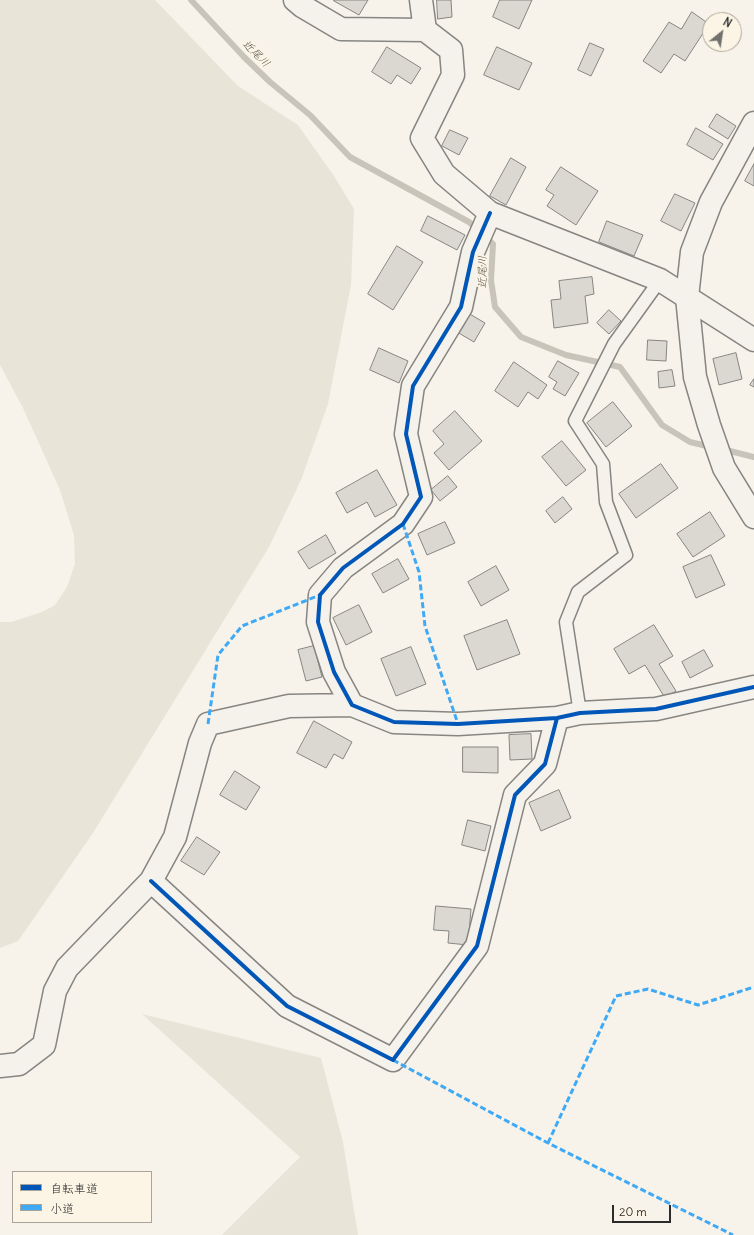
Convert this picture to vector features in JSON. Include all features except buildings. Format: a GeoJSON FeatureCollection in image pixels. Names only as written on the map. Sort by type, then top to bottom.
{"type":"FeatureCollection","features":[{"type":"Feature","properties":{"kind":"street"},"geometry":{"type":"LineString","coordinates":[[296,0],[302,6],[342,29],[425,30],[451,50],[453,75],[422,138],[444,174],[490,213],[660,280],[754,340]]}},
{"type":"Feature","properties":{"kind":"street"},"geometry":{"type":"LineString","coordinates":[[421,0],[425,30]]}},
{"type":"Feature","properties":{"kind":"street"},"geometry":{"type":"LineString","coordinates":[[754,123],[708,209],[692,252],[687,297],[695,376],[709,425],[724,468],[754,517]]}},
{"type":"Feature","properties":{"kind":"street"},"geometry":{"type":"LineString","coordinates":[[352,705],[334,672],[318,622],[320,595],[343,568],[403,524],[421,497],[406,434],[413,386],[460,307],[473,252],[490,213]]}},
{"type":"Feature","properties":{"kind":"street"},"geometry":{"type":"LineString","coordinates":[[0,1066],[19,1064],[44,1044],[55,991],[67,968],[151,881],[175,837],[200,743],[208,724],[289,706],[352,705],[394,722],[458,724],[557,718],[580,713],[656,710],[754,687]]}},
{"type":"Feature","properties":{"kind":"street"},"geometry":{"type":"LineString","coordinates":[[151,881],[287,1006],[393,1060],[477,946],[515,795],[545,764],[557,718]]}},
{"type":"Feature","properties":{"kind":"lane"},"geometry":{"type":"LineString","coordinates":[[580,713],[566,622],[578,592],[626,555],[606,502],[603,464],[575,421],[614,344],[660,280]]}},
{"type":"Feature","properties":{"kind":"shaded area"},"geometry":{"type":"Polygon","coordinates":[[[0,0],[155,0],[238,86],[298,125],[334,176],[354,209],[351,285],[328,404],[301,480],[269,547],[93,833],[18,941],[0,948],[0,622],[11,622],[42,612],[55,605],[67,587],[75,564],[74,535],[60,490],[23,408],[0,365],[0,0]]]}},
{"type":"Feature","properties":{"kind":"shaded area"},"geometry":{"type":"Polygon","coordinates":[[[142,1014],[321,1058],[343,1142],[358,1235],[222,1235],[300,1157],[142,1014]]]}},
{"type":"Feature","properties":{"kind":"waterway","name":"近尾川"},"geometry":{"type":"LineString","coordinates":[[191,0],[244,57],[270,82],[310,115],[350,157],[469,222],[493,244],[491,280],[495,307],[521,337],[566,355],[620,367],[662,425],[690,442],[711,447]]}},
{"type":"Feature","properties":{"kind":"waterway","name":"近尾川"},"geometry":{"type":"LineString","coordinates":[[722,449],[754,457]]}},
{"type":"Feature","properties":{"kind":"marked path"},"geometry":{"type":"LineString","coordinates":[[403,524],[419,572],[425,626],[458,724]]}},
{"type":"Feature","properties":{"kind":"marked path"},"geometry":{"type":"LineString","coordinates":[[208,724],[218,655],[242,626],[320,595]]}},
{"type":"Feature","properties":{"kind":"marked path"},"geometry":{"type":"LineString","coordinates":[[548,1143],[616,996],[648,989],[698,1005],[754,987]]}},
{"type":"Feature","properties":{"kind":"marked path"},"geometry":{"type":"LineString","coordinates":[[393,1060],[548,1143],[733,1235]]}},
{"type":"Feature","properties":{"kind":"cycle path"},"geometry":{"type":"LineString","coordinates":[[490,213],[473,252],[461,307],[413,386],[406,434],[421,497],[403,524],[343,568],[320,595],[318,622],[334,672],[352,705],[394,722],[458,724],[557,718],[580,713],[656,709],[754,687]]}},
{"type":"Feature","properties":{"kind":"cycle path"},"geometry":{"type":"LineString","coordinates":[[151,881],[287,1006],[393,1060],[477,946],[515,795],[545,764],[557,718]]}}]}
